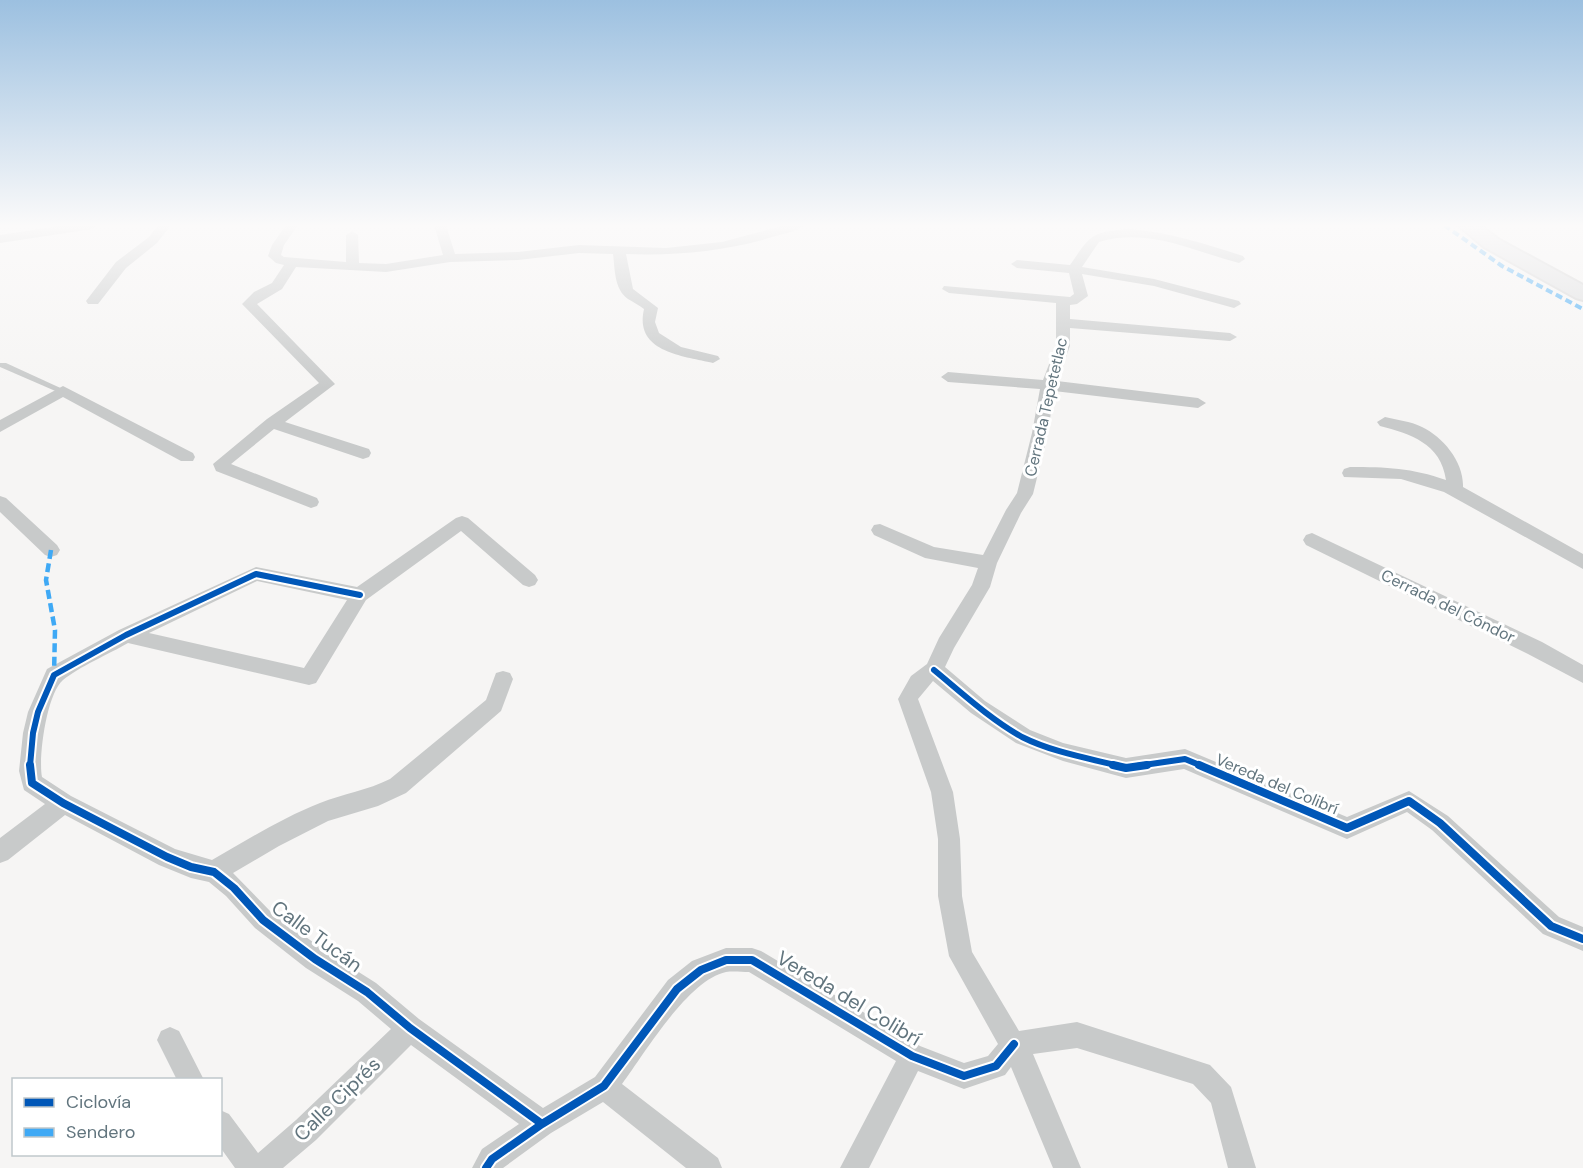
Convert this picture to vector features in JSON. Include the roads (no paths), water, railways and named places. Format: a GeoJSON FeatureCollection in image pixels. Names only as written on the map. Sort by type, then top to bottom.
{"type":"FeatureCollection","features":[{"type":"Feature","properties":{"kind":"main road"},"geometry":{"type":"LineString","coordinates":[[1557,280],[1583,294]]}},
{"type":"Feature","properties":{"kind":"street"},"geometry":{"type":"LineString","coordinates":[[93,301],[110,280]]}},
{"type":"Feature","properties":{"kind":"street"},"geometry":{"type":"LineString","coordinates":[[281,280],[277,286],[259,295],[249,304],[328,384],[224,460],[222,467],[311,502]]}},
{"type":"Feature","properties":{"kind":"street"},"geometry":{"type":"LineString","coordinates":[[624,280],[625,288],[630,294],[644,301],[651,308],[648,325],[653,337],[667,346],[713,359]]}},
{"type":"Feature","properties":{"kind":"street"},"geometry":{"type":"LineString","coordinates":[[949,289],[1072,301],[1081,296],[1077,280]]}},
{"type":"Feature","properties":{"kind":"street"},"geometry":{"type":"LineString","coordinates":[[1133,280],[1198,292],[1234,304]]}},
{"type":"Feature","properties":{"kind":"street","name":"Cerrada Tepetetlac"},"geometry":{"type":"LineString","coordinates":[[934,670],[946,644],[981,587],[988,563],[1014,510],[1025,494],[1040,433],[1048,386],[1063,346],[1063,301]]}},
{"type":"Feature","properties":{"kind":"street"},"geometry":{"type":"LineString","coordinates":[[1063,323],[1230,337]]}},
{"type":"Feature","properties":{"kind":"street"},"geometry":{"type":"LineString","coordinates":[[948,377],[1198,403]]}},
{"type":"Feature","properties":{"kind":"street"},"geometry":{"type":"LineString","coordinates":[[0,427],[63,391],[187,457]]}},
{"type":"Feature","properties":{"kind":"street"},"geometry":{"type":"LineString","coordinates":[[1385,422],[1419,432],[1440,450],[1455,470],[1454,490]]}},
{"type":"Feature","properties":{"kind":"street"},"geometry":{"type":"LineString","coordinates":[[272,423],[363,453]]}},
{"type":"Feature","properties":{"kind":"street"},"geometry":{"type":"LineString","coordinates":[[1350,473],[1398,473],[1454,490],[1483,503],[1583,562]]}},
{"type":"Feature","properties":{"kind":"street"},"geometry":{"type":"LineString","coordinates":[[0,502],[51,550]]}},
{"type":"Feature","properties":{"kind":"street"},"geometry":{"type":"LineString","coordinates":[[126,635],[309,677],[360,595],[462,522],[529,580]]}},
{"type":"Feature","properties":{"kind":"street"},"geometry":{"type":"LineString","coordinates":[[880,530],[931,553],[988,563]]}},
{"type":"Feature","properties":{"kind":"street","name":"Cerrada del Cóndor"},"geometry":{"type":"LineString","coordinates":[[1312,540],[1536,648],[1583,675]]}},
{"type":"Feature","properties":{"kind":"street"},"geometry":{"type":"LineString","coordinates":[[126,635],[256,574],[360,595]]}},
{"type":"Feature","properties":{"kind":"street","name":"Calle Tucán"},"geometry":{"type":"LineString","coordinates":[[126,635],[54,675],[38,712],[33,733],[30,771],[32,783],[63,803],[167,857],[191,867],[214,872],[234,888],[263,920],[315,959],[367,992],[410,1028],[542,1124]]}},
{"type":"Feature","properties":{"kind":"street"},"geometry":{"type":"LineString","coordinates":[[934,670],[914,686],[908,699],[942,792],[949,839],[950,896],[961,956],[1028,1071],[1067,1168]]}},
{"type":"Feature","properties":{"kind":"street","name":"Vereda del Colibrí"},"geometry":{"type":"LineString","coordinates":[[934,670],[978,707],[1023,737],[1063,752],[1126,768],[1185,759],[1347,828],[1409,801],[1440,823],[1551,926],[1583,939]]}},
{"type":"Feature","properties":{"kind":"street"},"geometry":{"type":"LineString","coordinates":[[214,872],[271,838],[324,812],[378,796],[398,786],[494,705],[504,679]]}},
{"type":"Feature","properties":{"kind":"street"},"geometry":{"type":"LineString","coordinates":[[0,852],[63,803]]}},
{"type":"Feature","properties":{"kind":"street","name":"Vereda del Colibrí"},"geometry":{"type":"LineString","coordinates":[[486,1168],[492,1159],[542,1124],[604,1086],[677,989],[701,970],[726,960],[753,960],[912,1056],[964,1076],[996,1066],[1014,1044]]}},
{"type":"Feature","properties":{"kind":"street","name":"Calle Ciprés"},"geometry":{"type":"LineString","coordinates":[[262,1168],[306,1130],[410,1028]]}},
{"type":"Feature","properties":{"kind":"street"},"geometry":{"type":"LineString","coordinates":[[1014,1044],[1077,1035],[1201,1074],[1222,1096],[1242,1168]]}},
{"type":"Feature","properties":{"kind":"street"},"geometry":{"type":"LineString","coordinates":[[171,1040],[190,1078]]}},
{"type":"Feature","properties":{"kind":"street"},"geometry":{"type":"LineString","coordinates":[[854,1168],[912,1056]]}},
{"type":"Feature","properties":{"kind":"street"},"geometry":{"type":"LineString","coordinates":[[604,1086],[708,1168]]}},
{"type":"Feature","properties":{"kind":"street"},"geometry":{"type":"LineString","coordinates":[[222,1127],[252,1168]]}},
{"type":"Feature","properties":{"kind":"lane"},"geometry":{"type":"LineString","coordinates":[[3,365],[63,391]]}}]}
